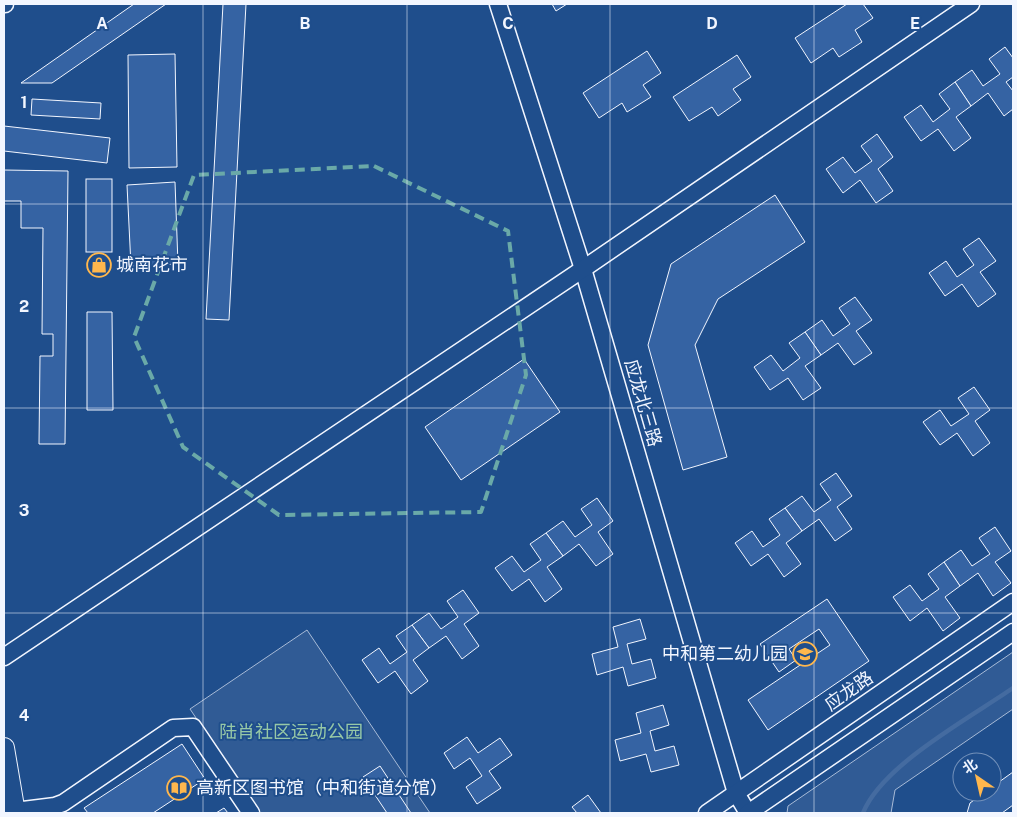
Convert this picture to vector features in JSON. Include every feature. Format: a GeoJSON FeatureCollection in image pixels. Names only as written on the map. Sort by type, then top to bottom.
{"type":"FeatureCollection","features":[{"type":"Feature","properties":{"kind":"main road"},"geometry":{"type":"LineString","coordinates":[[4,748],[15,812]]}},
{"type":"Feature","properties":{"kind":"street","name":"应龙北三路"},"geometry":{"type":"LineString","coordinates":[[498,4],[583,268],[736,793],[748,813]]}},
{"type":"Feature","properties":{"kind":"street"},"geometry":{"type":"LineString","coordinates":[[4,656],[583,268],[971,4]]}},
{"type":"Feature","properties":{"kind":"street","name":"应龙路"},"geometry":{"type":"LineString","coordinates":[[706,813],[1013,602]]}},
{"type":"Feature","properties":{"kind":"street"},"geometry":{"type":"LineString","coordinates":[[748,813],[1013,632]]}},
{"type":"Feature","properties":{"kind":"street"},"geometry":{"type":"LineString","coordinates":[[15,812],[63,803],[173,728],[193,726],[251,813]]}},
{"type":"Feature","properties":{"kind":"highlighted area"},"geometry":{"type":"Polygon","coordinates":[[[374,166],[508,231],[526,375],[481,512],[279,515],[183,447],[134,337],[194,175],[374,166]]]}},
{"type":"Feature","properties":{"kind":"green space","name":"陆肖社区运动公园"},"geometry":{"type":"Polygon","coordinates":[[[307,630],[430,813],[260,813],[190,709],[307,630]]]}},
{"type":"Feature","properties":{"kind":"green space"},"geometry":{"type":"Polygon","coordinates":[[[1013,652],[1013,709],[895,790],[891,813],[787,813],[788,806],[1013,652]]]}},
{"type":"Feature","properties":{"kind":"building"},"geometry":{"type":"Polygon","coordinates":[[[134,4],[166,4],[52,83],[21,83],[134,4]]]}},
{"type":"Feature","properties":{"kind":"building"},"geometry":{"type":"Polygon","coordinates":[[[223,4],[246,4],[229,320],[206,319],[223,4]]]}},
{"type":"Feature","properties":{"kind":"building"},"geometry":{"type":"Polygon","coordinates":[[[552,4],[567,4],[556,11],[552,4]]]}},
{"type":"Feature","properties":{"kind":"building"},"geometry":{"type":"Polygon","coordinates":[[[847,4],[863,4],[873,18],[855,30],[862,42],[839,57],[833,48],[811,63],[795,38],[847,4]]]}},
{"type":"Feature","properties":{"kind":"building"},"geometry":{"type":"Polygon","coordinates":[[[1005,47],[1013,58],[1013,77],[1006,82],[1013,91],[1013,109],[1004,116],[988,93],[971,106],[955,82],[972,70],[983,86],[1000,74],[989,59],[1005,47]]]}},
{"type":"Feature","properties":{"kind":"building"},"geometry":{"type":"Polygon","coordinates":[[[647,51],[661,73],[643,85],[651,97],[627,112],[622,103],[599,118],[583,93],[647,51]]]}},
{"type":"Feature","properties":{"kind":"building"},"geometry":{"type":"Polygon","coordinates":[[[175,54],[177,167],[129,168],[128,55],[175,54]]]}},
{"type":"Feature","properties":{"kind":"building"},"geometry":{"type":"Polygon","coordinates":[[[737,55],[751,77],[733,89],[741,100],[718,116],[712,107],[689,121],[673,97],[737,55]]]}},
{"type":"Feature","properties":{"kind":"building"},"geometry":{"type":"Polygon","coordinates":[[[955,82],[971,106],[956,117],[971,138],[954,151],[938,129],[921,141],[904,117],[921,105],[933,122],[950,109],[939,94],[955,82]]]}},
{"type":"Feature","properties":{"kind":"building"},"geometry":{"type":"Polygon","coordinates":[[[32,99],[101,103],[100,119],[31,115],[32,99]]]}},
{"type":"Feature","properties":{"kind":"building"},"geometry":{"type":"Polygon","coordinates":[[[4,126],[110,138],[107,163],[4,151],[4,126]]]}},
{"type":"Feature","properties":{"kind":"building"},"geometry":{"type":"Polygon","coordinates":[[[877,134],[893,157],[878,169],[893,191],[876,203],[860,180],[843,193],[826,169],[843,157],[855,173],[872,161],[861,146],[877,134]]]}},
{"type":"Feature","properties":{"kind":"building"},"geometry":{"type":"Polygon","coordinates":[[[4,170],[68,171],[65,444],[39,444],[40,356],[53,356],[53,334],[42,334],[43,228],[21,228],[21,201],[4,201],[4,170]]]}},
{"type":"Feature","properties":{"kind":"building"},"geometry":{"type":"Polygon","coordinates":[[[86,179],[112,179],[112,252],[86,252],[86,179]]]}},
{"type":"Feature","properties":{"kind":"building"},"geometry":{"type":"Polygon","coordinates":[[[175,182],[178,264],[131,266],[127,185],[175,182]]]}},
{"type":"Feature","properties":{"kind":"building"},"geometry":{"type":"Polygon","coordinates":[[[775,195],[805,242],[718,299],[695,345],[727,457],[683,470],[648,345],[671,264],[775,195]]]}},
{"type":"Feature","properties":{"kind":"building"},"geometry":{"type":"Polygon","coordinates":[[[979,238],[996,261],[980,272],[996,294],[978,307],[962,284],[945,296],[929,273],[946,261],[957,277],[974,265],[963,249],[979,238]]]}},
{"type":"Feature","properties":{"kind":"building"},"geometry":{"type":"Polygon","coordinates":[[[855,297],[872,320],[856,331],[872,353],[854,365],[838,343],[821,355],[805,332],[822,320],[833,336],[850,324],[839,308],[855,297]]]}},
{"type":"Feature","properties":{"kind":"building"},"geometry":{"type":"Polygon","coordinates":[[[87,312],[112,312],[113,410],[87,410],[87,312]]]}},
{"type":"Feature","properties":{"kind":"building"},"geometry":{"type":"Polygon","coordinates":[[[805,332],[821,355],[805,366],[821,388],[803,400],[788,378],[770,390],[754,367],[771,355],[783,371],[800,358],[789,343],[805,332]]]}},
{"type":"Feature","properties":{"kind":"building"},"geometry":{"type":"Polygon","coordinates":[[[524,359],[560,412],[461,480],[425,427],[524,359]]]}},
{"type":"Feature","properties":{"kind":"building"},"geometry":{"type":"Polygon","coordinates":[[[974,387],[990,410],[975,421],[990,443],[973,456],[957,433],[940,445],[923,422],[940,410],[951,426],[969,414],[958,398],[974,387]]]}},
{"type":"Feature","properties":{"kind":"building"},"geometry":{"type":"Polygon","coordinates":[[[836,473],[852,496],[837,507],[852,529],[835,541],[819,519],[802,531],[785,508],[802,496],[814,512],[831,500],[820,484],[836,473]]]}},
{"type":"Feature","properties":{"kind":"building"},"geometry":{"type":"Polygon","coordinates":[[[597,498],[613,521],[598,532],[613,554],[596,566],[579,544],[563,556],[546,533],[563,521],[575,537],[592,525],[581,509],[597,498]]]}},
{"type":"Feature","properties":{"kind":"building"},"geometry":{"type":"Polygon","coordinates":[[[785,508],[802,531],[786,543],[801,564],[784,577],[768,554],[751,566],[735,543],[752,531],[763,547],[780,535],[769,519],[785,508]]]}},
{"type":"Feature","properties":{"kind":"building"},"geometry":{"type":"Polygon","coordinates":[[[995,527],[1011,551],[995,562],[1011,583],[993,596],[978,573],[960,586],[944,562],[961,550],[972,566],[990,554],[979,538],[995,527]]]}},
{"type":"Feature","properties":{"kind":"building"},"geometry":{"type":"Polygon","coordinates":[[[546,533],[563,556],[547,567],[562,589],[545,602],[529,579],[512,591],[495,568],[512,556],[524,572],[541,560],[530,544],[546,533]]]}},
{"type":"Feature","properties":{"kind":"building"},"geometry":{"type":"Polygon","coordinates":[[[944,562],[960,586],[945,597],[960,618],[943,631],[927,608],[910,621],[893,597],[910,585],[922,601],[939,589],[928,574],[944,562]]]}},
{"type":"Feature","properties":{"kind":"building"},"geometry":{"type":"Polygon","coordinates":[[[463,590],[479,613],[464,624],[479,646],[462,659],[446,636],[429,648],[412,625],[429,613],[441,629],[458,617],[447,601],[463,590]]]}},
{"type":"Feature","properties":{"kind":"building"},"geometry":{"type":"Polygon","coordinates":[[[827,599],[869,661],[768,730],[748,700],[830,645],[819,629],[789,649],[796,660],[779,672],[760,644],[827,599]]]}},
{"type":"Feature","properties":{"kind":"building"},"geometry":{"type":"Polygon","coordinates":[[[640,619],[646,639],[627,644],[632,664],[651,659],[656,678],[628,686],[623,667],[597,675],[592,654],[618,647],[613,627],[640,619]]]}},
{"type":"Feature","properties":{"kind":"building"},"geometry":{"type":"Polygon","coordinates":[[[412,625],[429,648],[413,660],[428,681],[411,694],[395,671],[378,683],[362,660],[379,648],[390,664],[407,652],[396,636],[412,625]]]}},
{"type":"Feature","properties":{"kind":"building"},"geometry":{"type":"Polygon","coordinates":[[[663,705],[669,725],[650,731],[655,751],[674,746],[679,765],[651,772],[646,754],[620,761],[615,740],[641,733],[636,713],[663,705]]]}},
{"type":"Feature","properties":{"kind":"building"},"geometry":{"type":"Polygon","coordinates":[[[467,737],[478,753],[500,738],[512,755],[489,771],[501,788],[477,804],[466,787],[482,776],[470,758],[454,769],[444,753],[467,737]]]}},
{"type":"Feature","properties":{"kind":"building"},"geometry":{"type":"Polygon","coordinates":[[[182,744],[205,779],[153,813],[88,813],[84,808],[182,744]]]}},
{"type":"Feature","properties":{"kind":"building"},"geometry":{"type":"Polygon","coordinates":[[[380,766],[411,813],[387,813],[363,777],[380,766]]]}},
{"type":"Feature","properties":{"kind":"building"},"geometry":{"type":"Polygon","coordinates":[[[1013,772],[1013,805],[1002,813],[967,813],[971,802],[1002,802],[1002,780],[1013,772]]]}},
{"type":"Feature","properties":{"kind":"building"},"geometry":{"type":"Polygon","coordinates":[[[588,795],[601,813],[577,813],[572,807],[588,795]]]}},
{"type":"Feature","properties":{"kind":"building"},"geometry":{"type":"Polygon","coordinates":[[[224,808],[228,813],[216,813],[224,808]]]}},
{"type":"Feature","properties":{"kind":"waterway"},"geometry":{"type":"LineString","coordinates":[[863,813],[873,795],[908,760],[929,743],[1013,688]]}},
{"type":"Feature","properties":{"kind":"place","name":"城南花市"},"geometry":{"type":"Point","coordinates":[99,265]}},
{"type":"Feature","properties":{"kind":"place","name":"中和第二幼儿园"},"geometry":{"type":"Point","coordinates":[805,654]}},
{"type":"Feature","properties":{"kind":"place","name":"高新区图书馆（中和街道分馆）"},"geometry":{"type":"Point","coordinates":[179,788]}}]}
